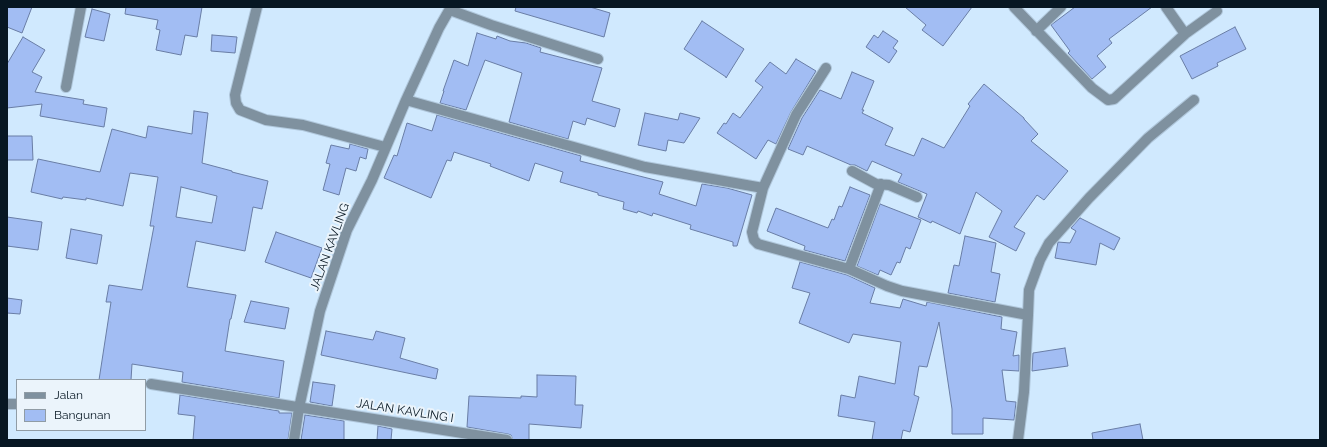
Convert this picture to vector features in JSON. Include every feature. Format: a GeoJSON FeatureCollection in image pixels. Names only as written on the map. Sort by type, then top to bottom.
{"type":"FeatureCollection","features":[{"type":"Feature","properties":{"kind":"street"},"geometry":{"type":"LineString","coordinates":[[66,87],[81,7]]}},
{"type":"Feature","properties":{"kind":"street"},"geometry":{"type":"LineString","coordinates":[[257,7],[235,95],[236,103],[240,110],[266,120],[303,125],[385,147]]}},
{"type":"Feature","properties":{"kind":"street"},"geometry":{"type":"LineString","coordinates":[[1014,7],[1092,88],[1105,99],[1111,100],[1114,99],[1185,34],[1217,11]]}},
{"type":"Feature","properties":{"kind":"street"},"geometry":{"type":"LineString","coordinates":[[1036,31],[1061,7]]}},
{"type":"Feature","properties":{"kind":"street"},"geometry":{"type":"LineString","coordinates":[[1166,7],[1185,34]]}},
{"type":"Feature","properties":{"kind":"street"},"geometry":{"type":"LineString","coordinates":[[450,8],[491,25],[598,59]]}},
{"type":"Feature","properties":{"kind":"street","name":"JALAN KAVLING"},"geometry":{"type":"LineString","coordinates":[[294,440],[299,408],[320,311],[347,230],[372,180],[406,100],[439,28],[450,8]]}},
{"type":"Feature","properties":{"kind":"street"},"geometry":{"type":"LineString","coordinates":[[826,68],[796,115],[763,188],[752,232],[754,240],[758,244],[849,269],[902,291],[1028,315]]}},
{"type":"Feature","properties":{"kind":"street"},"geometry":{"type":"LineString","coordinates":[[406,100],[645,167],[763,188]]}},
{"type":"Feature","properties":{"kind":"street"},"geometry":{"type":"LineString","coordinates":[[1018,440],[1024,392],[1029,290],[1040,260],[1049,243],[1089,198],[1148,138],[1194,100]]}},
{"type":"Feature","properties":{"kind":"street"},"geometry":{"type":"LineString","coordinates":[[852,171],[876,184],[889,185],[917,197]]}},
{"type":"Feature","properties":{"kind":"street"},"geometry":{"type":"LineString","coordinates":[[849,269],[881,184]]}},
{"type":"Feature","properties":{"kind":"street","name":"JALAN KAVLING I"},"geometry":{"type":"LineString","coordinates":[[151,384],[507,440]]}},
{"type":"Feature","properties":{"kind":"building"},"geometry":{"type":"Polygon","coordinates":[[[7,7],[32,7],[22,33],[7,27],[7,7]]]}},
{"type":"Feature","properties":{"kind":"building"},"geometry":{"type":"Polygon","coordinates":[[[126,7],[202,7],[197,37],[185,35],[181,55],[156,50],[160,30],[156,29],[158,20],[125,14],[126,7]]]}},
{"type":"Feature","properties":{"kind":"building"},"geometry":{"type":"Polygon","coordinates":[[[516,7],[590,7],[610,13],[604,37],[515,11],[516,7]]]}},
{"type":"Feature","properties":{"kind":"building"},"geometry":{"type":"Polygon","coordinates":[[[905,7],[972,7],[943,46],[922,30],[926,25],[905,7]]]}},
{"type":"Feature","properties":{"kind":"building"},"geometry":{"type":"Polygon","coordinates":[[[1075,7],[1152,7],[1109,39],[1112,43],[1097,56],[1106,67],[1092,79],[1068,53],[1070,51],[1051,25],[1075,7]]]}},
{"type":"Feature","properties":{"kind":"building"},"geometry":{"type":"Polygon","coordinates":[[[92,9],[110,14],[104,41],[85,37],[92,9]]]}},
{"type":"Feature","properties":{"kind":"building"},"geometry":{"type":"Polygon","coordinates":[[[702,21],[744,49],[726,78],[684,49],[702,21]]]}},
{"type":"Feature","properties":{"kind":"building"},"geometry":{"type":"Polygon","coordinates":[[[1235,27],[1246,49],[1217,63],[1218,66],[1192,79],[1180,56],[1235,27]]]}},
{"type":"Feature","properties":{"kind":"building"},"geometry":{"type":"Polygon","coordinates":[[[883,31],[898,41],[893,48],[897,51],[889,63],[866,47],[874,35],[878,38],[883,31]]]}},
{"type":"Feature","properties":{"kind":"building"},"geometry":{"type":"Polygon","coordinates":[[[477,33],[496,39],[497,36],[510,41],[526,43],[541,48],[540,52],[602,68],[592,101],[620,109],[615,127],[587,118],[585,125],[573,121],[568,139],[509,122],[522,73],[485,60],[466,110],[440,103],[454,60],[468,66],[477,33]]]}},
{"type":"Feature","properties":{"kind":"building"},"geometry":{"type":"Polygon","coordinates":[[[212,35],[237,37],[235,53],[211,51],[212,35]]]}},
{"type":"Feature","properties":{"kind":"building"},"geometry":{"type":"Polygon","coordinates":[[[23,37],[45,50],[32,72],[42,77],[35,92],[84,100],[83,104],[107,108],[104,127],[40,116],[42,104],[7,108],[7,64],[23,37]]]}},
{"type":"Feature","properties":{"kind":"building"},"geometry":{"type":"Polygon","coordinates":[[[796,59],[816,71],[791,112],[776,144],[768,140],[756,159],[717,133],[724,123],[726,124],[733,113],[740,118],[763,87],[755,81],[770,62],[786,74],[796,59]]]}},
{"type":"Feature","properties":{"kind":"building"},"geometry":{"type":"Polygon","coordinates":[[[852,72],[874,81],[862,113],[893,128],[885,145],[914,156],[922,138],[944,148],[970,106],[968,104],[984,84],[1024,118],[1038,134],[1031,141],[1068,171],[1044,200],[1037,195],[1014,227],[1025,233],[1016,251],[989,237],[1002,211],[976,192],[960,234],[932,221],[931,223],[918,217],[927,194],[898,182],[902,174],[872,161],[867,171],[807,146],[803,155],[788,149],[802,118],[820,90],[841,99],[852,72]]]}},
{"type":"Feature","properties":{"kind":"building"},"geometry":{"type":"Polygon","coordinates":[[[194,111],[208,113],[202,163],[268,181],[262,209],[253,207],[245,251],[196,241],[187,287],[236,295],[230,319],[225,351],[284,361],[279,398],[182,382],[183,372],[132,364],[131,379],[99,379],[111,302],[106,302],[109,285],[142,290],[154,226],[150,226],[158,177],[130,173],[123,206],[86,198],[86,200],[63,197],[62,199],[31,192],[38,159],[100,172],[112,129],[146,138],[148,126],[192,134],[194,111]],[[181,187],[176,217],[212,223],[217,196],[181,187]]]}},
{"type":"Feature","properties":{"kind":"building"},"geometry":{"type":"Polygon","coordinates":[[[645,113],[678,120],[680,113],[700,118],[684,143],[668,140],[666,151],[638,145],[645,113]]]}},
{"type":"Feature","properties":{"kind":"building"},"geometry":{"type":"Polygon","coordinates":[[[437,115],[581,156],[580,161],[663,182],[659,194],[696,206],[702,184],[727,188],[752,195],[737,246],[733,246],[733,242],[690,229],[691,225],[653,213],[652,216],[638,211],[637,213],[623,209],[624,202],[560,182],[563,172],[535,163],[529,181],[490,166],[491,164],[454,152],[451,161],[447,160],[431,198],[384,178],[394,155],[397,156],[407,123],[432,131],[437,115]]]}},
{"type":"Feature","properties":{"kind":"building"},"geometry":{"type":"Polygon","coordinates":[[[7,136],[32,136],[33,160],[7,160],[7,136]]]}},
{"type":"Feature","properties":{"kind":"building"},"geometry":{"type":"Polygon","coordinates":[[[350,144],[368,149],[366,159],[360,157],[356,171],[346,168],[339,195],[323,190],[330,164],[326,163],[331,145],[349,149],[350,144]]]}},
{"type":"Feature","properties":{"kind":"building"},"geometry":{"type":"Polygon","coordinates":[[[850,187],[870,195],[845,261],[804,250],[805,246],[767,231],[776,208],[828,228],[832,219],[834,220],[839,206],[842,207],[850,187]]]}},
{"type":"Feature","properties":{"kind":"building"},"geometry":{"type":"Polygon","coordinates":[[[880,204],[921,220],[910,249],[906,247],[900,263],[897,262],[891,275],[880,270],[878,275],[857,266],[880,204]]]}},
{"type":"Feature","properties":{"kind":"building"},"geometry":{"type":"Polygon","coordinates":[[[7,217],[42,222],[38,250],[7,246],[7,217]]]}},
{"type":"Feature","properties":{"kind":"building"},"geometry":{"type":"Polygon","coordinates":[[[1080,218],[1120,238],[1114,250],[1100,243],[1096,265],[1055,258],[1058,242],[1070,243],[1076,231],[1071,228],[1080,218]]]}},
{"type":"Feature","properties":{"kind":"building"},"geometry":{"type":"Polygon","coordinates":[[[71,229],[102,235],[97,264],[66,258],[71,229]]]}},
{"type":"Feature","properties":{"kind":"building"},"geometry":{"type":"Polygon","coordinates":[[[276,232],[322,248],[311,278],[265,262],[276,232]]]}},
{"type":"Feature","properties":{"kind":"building"},"geometry":{"type":"Polygon","coordinates":[[[965,236],[996,243],[991,272],[1000,274],[995,302],[948,293],[954,265],[959,266],[965,236]]]}},
{"type":"Feature","properties":{"kind":"building"},"geometry":{"type":"Polygon","coordinates":[[[800,262],[847,275],[875,288],[870,303],[900,308],[903,299],[926,306],[927,302],[1002,317],[1001,329],[1017,332],[1013,356],[1019,355],[1019,371],[1002,370],[1006,401],[1016,402],[1014,420],[983,418],[983,434],[952,434],[952,409],[939,322],[927,367],[919,366],[914,395],[919,397],[910,432],[903,430],[901,440],[872,440],[875,422],[838,416],[841,395],[855,398],[859,376],[895,384],[901,342],[853,334],[849,343],[799,323],[810,293],[792,288],[800,262]]]}},
{"type":"Feature","properties":{"kind":"building"},"geometry":{"type":"Polygon","coordinates":[[[7,298],[22,300],[20,314],[7,313],[7,298]]]}},
{"type":"Feature","properties":{"kind":"building"},"geometry":{"type":"Polygon","coordinates":[[[251,301],[289,308],[285,329],[244,322],[251,301]]]}},
{"type":"Feature","properties":{"kind":"building"},"geometry":{"type":"Polygon","coordinates":[[[326,331],[373,340],[376,331],[405,338],[400,358],[438,369],[436,379],[321,355],[326,331]]]}},
{"type":"Feature","properties":{"kind":"building"},"geometry":{"type":"Polygon","coordinates":[[[1065,348],[1068,366],[1032,371],[1033,353],[1065,348]]]}},
{"type":"Feature","properties":{"kind":"building"},"geometry":{"type":"Polygon","coordinates":[[[537,375],[576,376],[575,405],[583,405],[581,428],[529,424],[529,440],[513,440],[511,435],[508,434],[467,427],[469,396],[521,398],[521,396],[537,397],[537,375]]]}},
{"type":"Feature","properties":{"kind":"building"},"geometry":{"type":"Polygon","coordinates":[[[313,382],[335,385],[332,406],[310,402],[313,382]]]}},
{"type":"Feature","properties":{"kind":"building"},"geometry":{"type":"Polygon","coordinates":[[[180,395],[279,411],[279,413],[292,413],[288,440],[193,440],[195,416],[178,414],[180,395]]]}},
{"type":"Feature","properties":{"kind":"building"},"geometry":{"type":"Polygon","coordinates":[[[305,415],[344,421],[344,440],[301,440],[305,415]]]}},
{"type":"Feature","properties":{"kind":"building"},"geometry":{"type":"Polygon","coordinates":[[[1140,424],[1143,440],[1093,440],[1092,433],[1140,424]]]}},
{"type":"Feature","properties":{"kind":"building"},"geometry":{"type":"Polygon","coordinates":[[[378,426],[392,429],[391,440],[377,440],[378,426]]]}}]}
